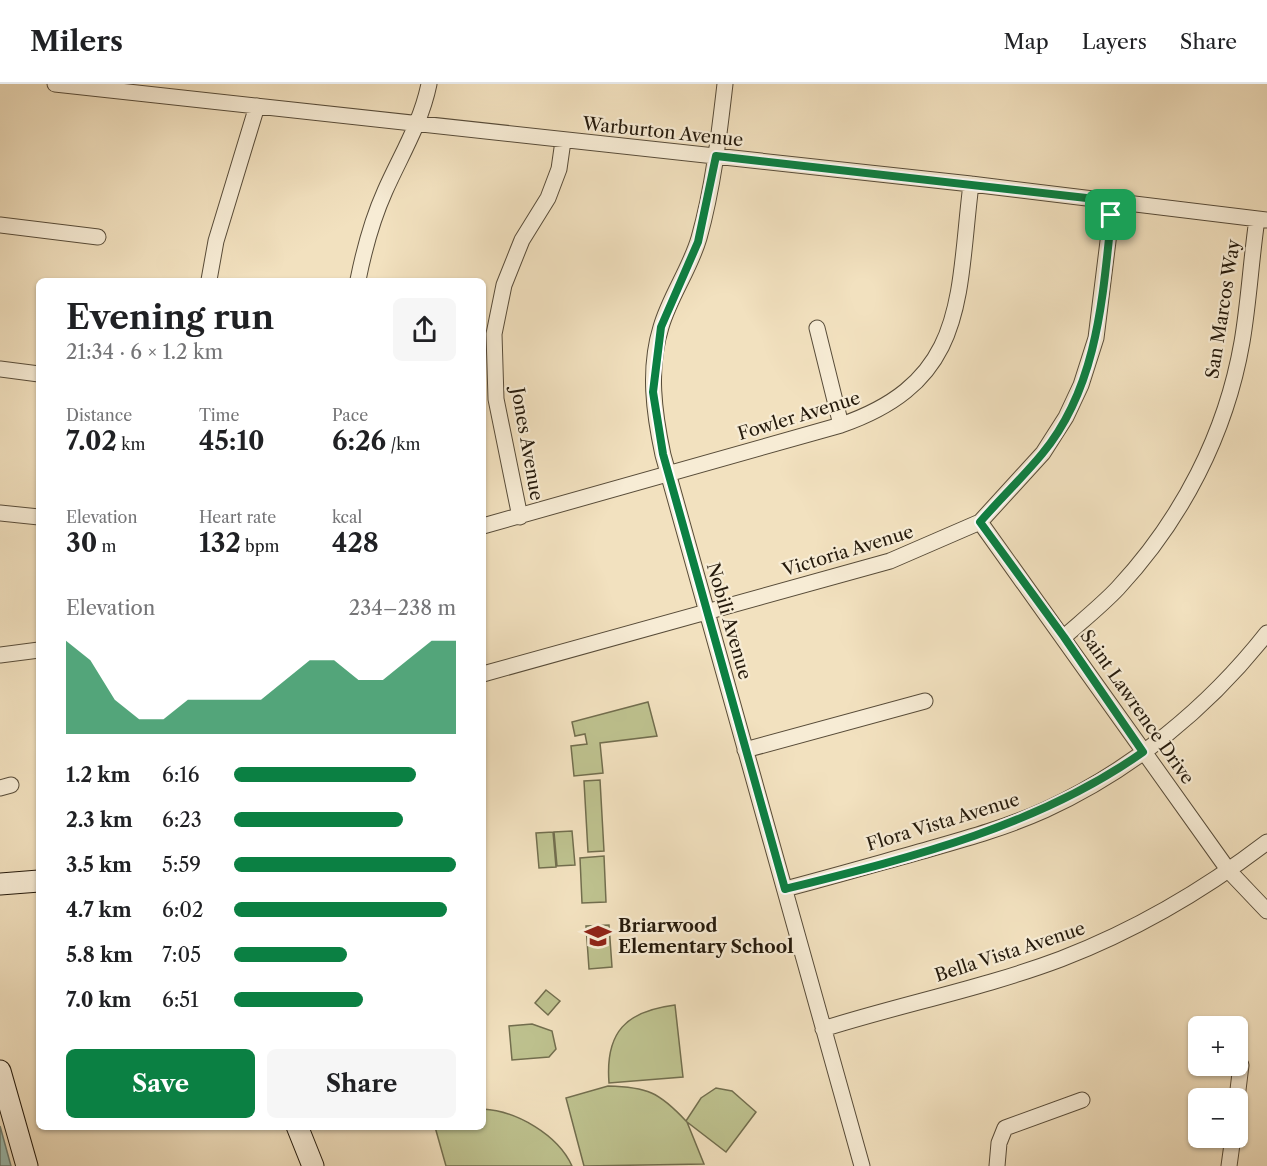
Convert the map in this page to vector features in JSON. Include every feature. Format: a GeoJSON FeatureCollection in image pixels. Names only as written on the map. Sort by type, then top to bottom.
{"type":"FeatureCollection","features":[{"type":"Feature","properties":{"kind":"street","name":"Warburton Avenue"},"geometry":{"type":"LineString","coordinates":[[55,84],[971,184],[1262,219]]}},
{"type":"Feature","properties":{"kind":"street"},"geometry":{"type":"LineString","coordinates":[[358,278],[366,239],[380,202],[424,112],[429,84]]}},
{"type":"Feature","properties":{"kind":"street","name":"Nobili Avenue"},"geometry":{"type":"LineString","coordinates":[[725,84],[716,156],[698,242],[661,327],[654,367],[655,418],[668,475],[862,1166]]}},
{"type":"Feature","properties":{"kind":"street"},"geometry":{"type":"LineString","coordinates":[[209,278],[216,241],[257,106]]}},
{"type":"Feature","properties":{"kind":"street","name":"Jones Avenue"},"geometry":{"type":"LineString","coordinates":[[520,516],[496,399],[494,334],[504,285],[522,240],[548,198],[559,169],[563,141]]}},
{"type":"Feature","properties":{"kind":"street","name":"Fowler Avenue"},"geometry":{"type":"LineString","coordinates":[[486,525],[841,425],[873,414],[899,398],[929,369],[948,333],[959,292],[971,184]]}},
{"type":"Feature","properties":{"kind":"street","name":"Victoria Avenue"},"geometry":{"type":"LineString","coordinates":[[486,673],[890,561],[924,549],[980,522],[1043,453],[1066,417],[1081,385],[1096,338],[1113,201]]}},
{"type":"Feature","properties":{"kind":"street","name":"San Marcos Way"},"geometry":{"type":"LineString","coordinates":[[1064,637],[1118,588],[1157,541],[1191,488],[1210,449],[1229,396],[1242,342],[1262,219]]}},
{"type":"Feature","properties":{"kind":"street"},"geometry":{"type":"LineString","coordinates":[[0,225],[98,237]]}},
{"type":"Feature","properties":{"kind":"street"},"geometry":{"type":"LineString","coordinates":[[817,328],[841,425]]}},
{"type":"Feature","properties":{"kind":"street"},"geometry":{"type":"LineString","coordinates":[[0,369],[36,374]]}},
{"type":"Feature","properties":{"kind":"street"},"geometry":{"type":"LineString","coordinates":[[0,513],[36,517]]}},
{"type":"Feature","properties":{"kind":"street","name":"Saint Lawrence Drive"},"geometry":{"type":"LineString","coordinates":[[980,522],[1229,871],[1267,910]]}},
{"type":"Feature","properties":{"kind":"street","name":"Flora Vista Avenue"},"geometry":{"type":"LineString","coordinates":[[785,889],[991,831],[1071,797],[1143,752],[1204,703],[1244,662],[1267,633]]}},
{"type":"Feature","properties":{"kind":"street"},"geometry":{"type":"LineString","coordinates":[[0,655],[36,650]]}},
{"type":"Feature","properties":{"kind":"street"},"geometry":{"type":"LineString","coordinates":[[745,750],[925,701]]}},
{"type":"Feature","properties":{"kind":"street","name":"Bella Vista Avenue"},"geometry":{"type":"LineString","coordinates":[[823,1029],[1059,960],[1140,924],[1229,871],[1267,842]]}},
{"type":"Feature","properties":{"kind":"street"},"geometry":{"type":"LineString","coordinates":[[0,884],[36,882]]}},
{"type":"Feature","properties":{"kind":"street"},"geometry":{"type":"LineString","coordinates":[[0,1071],[27,1166]]}},
{"type":"Feature","properties":{"kind":"street"},"geometry":{"type":"LineString","coordinates":[[997,1166],[999,1143],[1005,1128],[1082,1100]]}},
{"type":"Feature","properties":{"kind":"street"},"geometry":{"type":"LineString","coordinates":[[299,1130],[313,1166]]}},
{"type":"Feature","properties":{"kind":"street"},"geometry":{"type":"LineString","coordinates":[[1229,1166],[1231,1148]]}},
{"type":"Feature","properties":{"kind":"green space"},"geometry":{"type":"Polygon","coordinates":[[[648,702],[657,736],[600,743],[603,773],[574,776],[571,746],[587,744],[585,734],[575,736],[572,722],[648,702]]]}},
{"type":"Feature","properties":{"kind":"green space"},"geometry":{"type":"Polygon","coordinates":[[[600,780],[604,851],[588,852],[584,781],[600,780]]]}},
{"type":"Feature","properties":{"kind":"green space"},"geometry":{"type":"Polygon","coordinates":[[[572,831],[575,865],[557,866],[554,832],[572,831]]]}},
{"type":"Feature","properties":{"kind":"green space"},"geometry":{"type":"Polygon","coordinates":[[[553,832],[556,867],[539,868],[536,833],[553,832]]]}},
{"type":"Feature","properties":{"kind":"green space"},"geometry":{"type":"Polygon","coordinates":[[[604,856],[606,902],[582,903],[580,858],[604,856]]]}},
{"type":"Feature","properties":{"kind":"green space"},"geometry":{"type":"Polygon","coordinates":[[[609,925],[612,967],[589,969],[586,926],[609,925]]]}},
{"type":"Feature","properties":{"kind":"green space"},"geometry":{"type":"Polygon","coordinates":[[[546,990],[560,1001],[548,1015],[535,1003],[546,990]]]}},
{"type":"Feature","properties":{"kind":"green space"},"geometry":{"type":"Polygon","coordinates":[[[675,1005],[683,1077],[609,1083],[611,1050],[615,1037],[622,1027],[643,1013],[675,1005]]]}},
{"type":"Feature","properties":{"kind":"green space"},"geometry":{"type":"Polygon","coordinates":[[[532,1024],[552,1031],[556,1049],[549,1057],[512,1060],[509,1026],[532,1024]]]}},
{"type":"Feature","properties":{"kind":"green space"},"geometry":{"type":"Polygon","coordinates":[[[608,1086],[633,1088],[652,1093],[668,1103],[686,1121],[701,1098],[716,1088],[732,1091],[756,1112],[726,1152],[687,1122],[704,1164],[584,1166],[566,1098],[608,1086]]]}},
{"type":"Feature","properties":{"kind":"green space"},"geometry":{"type":"Polygon","coordinates":[[[486,1109],[509,1114],[535,1127],[557,1144],[572,1166],[446,1166],[436,1130],[486,1130],[486,1109]]]}},
{"type":"Feature","properties":{"kind":"water"},"geometry":{"type":"Polygon","coordinates":[[[0,1126],[11,1166],[0,1166],[0,1126]]]}},
{"type":"Feature","properties":{"kind":"place","name":"Briarwood Elementary School"},"geometry":{"type":"Point","coordinates":[598,936]}},
{"type":"Feature","properties":{"kind":"route"},"geometry":{"type":"LineString","coordinates":[[716,156],[1113,201],[1111,215],[1096,338],[1081,385],[1066,417],[1043,453],[980,522],[1064,637],[1143,752],[1088,788],[1045,810],[991,831],[785,889],[663,454],[655,418],[654,367],[661,327],[698,242],[715,170],[716,156]]}}]}
